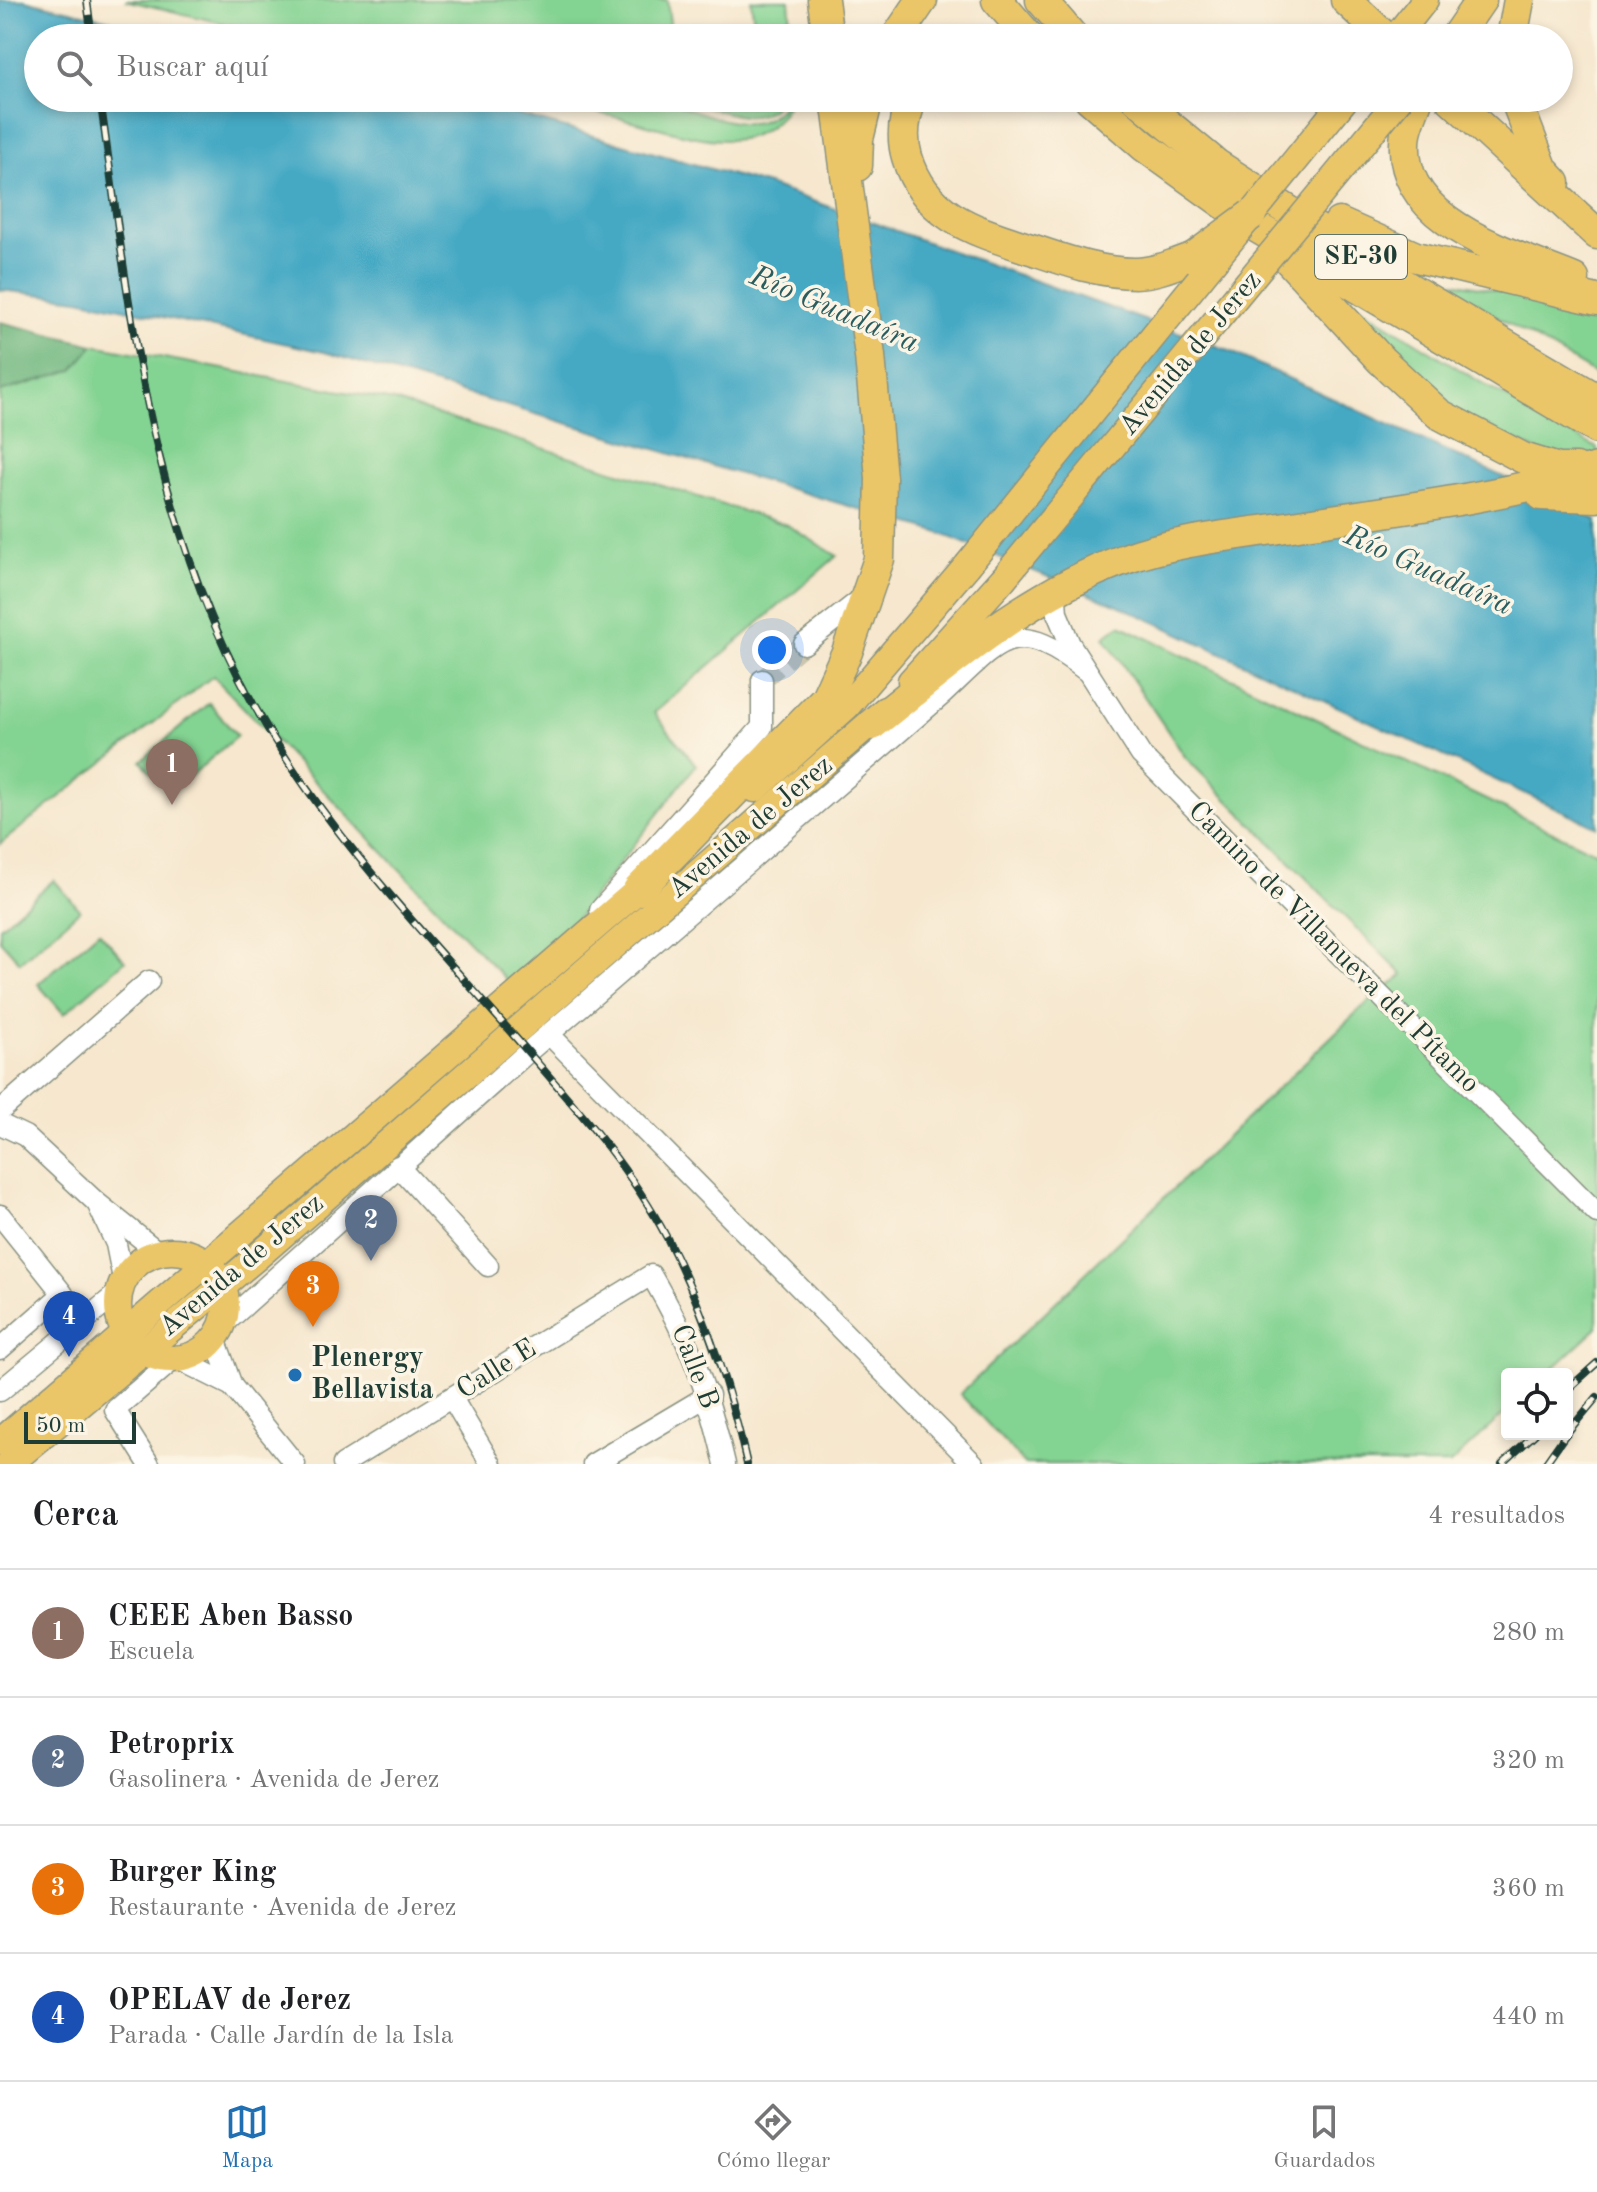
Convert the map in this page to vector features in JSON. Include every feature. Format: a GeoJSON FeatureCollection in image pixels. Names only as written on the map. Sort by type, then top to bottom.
{"type":"FeatureCollection","features":[{"type":"Feature","properties":{"kind":"highway"},"geometry":{"type":"LineString","coordinates":[[823,0],[826,24]]}},
{"type":"Feature","properties":{"kind":"highway"},"geometry":{"type":"LineString","coordinates":[[997,0],[1018,24]]}},
{"type":"Feature","properties":{"kind":"highway"},"geometry":{"type":"LineString","coordinates":[[1041,0],[1062,24]]}},
{"type":"Feature","properties":{"kind":"highway"},"geometry":{"type":"LineString","coordinates":[[1346,0],[1371,24]]}},
{"type":"Feature","properties":{"kind":"highway"},"geometry":{"type":"LineString","coordinates":[[1464,24],[1480,0]]}},
{"type":"Feature","properties":{"kind":"highway"},"geometry":{"type":"LineString","coordinates":[[1515,24],[1519,0]]}},
{"type":"Feature","properties":{"kind":"highway"},"geometry":{"type":"LineString","coordinates":[[638,890],[826,698],[869,593],[879,559],[881,478],[855,228],[838,112]]}},
{"type":"Feature","properties":{"kind":"highway"},"geometry":{"type":"LineString","coordinates":[[855,228],[858,139],[865,112]]}},
{"type":"Feature","properties":{"kind":"highway"},"geometry":{"type":"LineString","coordinates":[[906,112],[904,147],[914,182],[944,213],[980,232],[1088,267],[1136,273],[1194,257],[1255,221],[1381,360],[1439,414],[1523,458],[1559,469],[1597,468]]}},
{"type":"Feature","properties":{"kind":"highway"},"geometry":{"type":"LineString","coordinates":[[1081,112],[1102,130],[1144,146]]}},
{"type":"Feature","properties":{"kind":"highway","name":"SE-30"},"geometry":{"type":"LineString","coordinates":[[1105,112],[1144,146],[1255,221],[1597,429]]}},
{"type":"Feature","properties":{"kind":"highway","name":"SE-30"},"geometry":{"type":"LineString","coordinates":[[1154,112],[1217,165],[1409,288],[1597,399]]}},
{"type":"Feature","properties":{"kind":"highway"},"geometry":{"type":"LineString","coordinates":[[1159,112],[1309,207],[1373,241],[1456,268],[1597,300]]}},
{"type":"Feature","properties":{"kind":"highway"},"geometry":{"type":"LineString","coordinates":[[1413,112],[1406,134],[1408,167],[1421,196],[1444,220],[1468,235],[1597,291]]}},
{"type":"Feature","properties":{"kind":"highway"},"geometry":{"type":"LineString","coordinates":[[1465,112],[1597,234]]}},
{"type":"Feature","properties":{"kind":"highway"},"geometry":{"type":"LineString","coordinates":[[1520,112],[1543,170],[1597,228]]}},
{"type":"Feature","properties":{"kind":"highway"},"geometry":{"type":"LineString","coordinates":[[872,725],[982,637],[1034,603],[1068,584],[1128,558],[1233,535],[1476,496],[1597,468]]}},
{"type":"Feature","properties":{"kind":"highway"},"geometry":{"type":"LineString","coordinates":[[1476,496],[1597,497]]}},
{"type":"Feature","properties":{"kind":"main road"},"geometry":{"type":"LineString","coordinates":[[1406,24],[1425,0]]}},
{"type":"Feature","properties":{"kind":"main road"},"geometry":{"type":"LineString","coordinates":[[1460,24],[1480,0]]}},
{"type":"Feature","properties":{"kind":"main road","name":"Avenida de Jerez"},"geometry":{"type":"LineString","coordinates":[[215,1274],[540,975],[847,706],[1255,221],[1336,112]]}},
{"type":"Feature","properties":{"kind":"main road","name":"Avenida de Jerez"},"geometry":{"type":"LineString","coordinates":[[0,1442],[134,1342],[556,994],[872,725],[1003,579],[1388,112]]}},
{"type":"Feature","properties":{"kind":"main road"},"geometry":{"type":"LineString","coordinates":[[158,1252],[193,1256],[215,1274],[220,1332],[176,1360],[161,1360],[134,1342],[117,1313],[121,1286],[135,1264],[158,1252]]}},
{"type":"Feature","properties":{"kind":"main road","name":"Avenida de Jerez"},"geometry":{"type":"LineString","coordinates":[[9,1464],[134,1342]]}},
{"type":"Feature","properties":{"kind":"street"},"geometry":{"type":"LineString","coordinates":[[1068,584],[1056,599],[1057,613],[1085,670]]}},
{"type":"Feature","properties":{"kind":"street"},"geometry":{"type":"LineString","coordinates":[[804,644],[869,593]]}},
{"type":"Feature","properties":{"kind":"street"},"geometry":{"type":"LineString","coordinates":[[991,649],[1034,603]]}},
{"type":"Feature","properties":{"kind":"street","name":"Avenida de Jerez"},"geometry":{"type":"LineString","coordinates":[[220,1332],[398,1166],[942,695],[991,649],[1021,637],[1055,646],[1085,670]]}},
{"type":"Feature","properties":{"kind":"street","name":"Camino de Villanueva del Pítamo"},"geometry":{"type":"LineString","coordinates":[[1085,670],[1141,755],[1597,1213]]}},
{"type":"Feature","properties":{"kind":"street"},"geometry":{"type":"LineString","coordinates":[[540,975],[762,727],[762,680]]}},
{"type":"Feature","properties":{"kind":"street"},"geometry":{"type":"LineString","coordinates":[[0,1111],[149,981]]}},
{"type":"Feature","properties":{"kind":"street"},"geometry":{"type":"LineString","coordinates":[[549,1034],[974,1464]]}},
{"type":"Feature","properties":{"kind":"street"},"geometry":{"type":"LineString","coordinates":[[0,1124],[25,1136],[96,1202],[158,1252]]}},
{"type":"Feature","properties":{"kind":"street"},"geometry":{"type":"LineString","coordinates":[[398,1166],[488,1266]]}},
{"type":"Feature","properties":{"kind":"street"},"geometry":{"type":"LineString","coordinates":[[0,1391],[121,1286],[116,1244],[96,1202]]}},
{"type":"Feature","properties":{"kind":"street"},"geometry":{"type":"LineString","coordinates":[[0,1215],[63,1294],[0,1349]]}},
{"type":"Feature","properties":{"kind":"street","name":"Calle B"},"geometry":{"type":"LineString","coordinates":[[651,1275],[685,1332],[709,1395],[725,1464]]}},
{"type":"Feature","properties":{"kind":"street","name":"Calle E"},"geometry":{"type":"LineString","coordinates":[[343,1464],[651,1275]]}},
{"type":"Feature","properties":{"kind":"street"},"geometry":{"type":"LineString","coordinates":[[220,1332],[232,1386]]}},
{"type":"Feature","properties":{"kind":"street"},"geometry":{"type":"LineString","coordinates":[[149,1464],[115,1410],[176,1360],[232,1386],[295,1464]]}},
{"type":"Feature","properties":{"kind":"street"},"geometry":{"type":"LineString","coordinates":[[593,1464],[709,1395]]}},
{"type":"Feature","properties":{"kind":"street"},"geometry":{"type":"LineString","coordinates":[[452,1398],[491,1464]]}},
{"type":"Feature","properties":{"kind":"green space"},"geometry":{"type":"Polygon","coordinates":[[[125,0],[667,0],[670,24],[226,24],[125,0]]]}},
{"type":"Feature","properties":{"kind":"green space"},"geometry":{"type":"Polygon","coordinates":[[[751,0],[789,0],[791,24],[754,24],[751,0]]]}},
{"type":"Feature","properties":{"kind":"green space"},"geometry":{"type":"Polygon","coordinates":[[[594,112],[698,112],[724,120],[753,123],[782,112],[761,132],[742,139],[698,137],[594,112]]]}},
{"type":"Feature","properties":{"kind":"green space"},"geometry":{"type":"Polygon","coordinates":[[[724,112],[766,112],[760,115],[724,112]]]}},
{"type":"Feature","properties":{"kind":"green space"},"geometry":{"type":"Polygon","coordinates":[[[1454,282],[1597,310],[1597,375],[1450,289],[1454,282]]]}},
{"type":"Feature","properties":{"kind":"green space"},"geometry":{"type":"Polygon","coordinates":[[[1330,289],[1495,391],[1597,448],[1597,460],[1564,463],[1447,409],[1330,289]]]}},
{"type":"Feature","properties":{"kind":"green space"},"geometry":{"type":"Polygon","coordinates":[[[0,322],[94,345],[73,370],[0,392],[0,322]]]}},
{"type":"Feature","properties":{"kind":"green space"},"geometry":{"type":"Polygon","coordinates":[[[94,345],[394,401],[787,525],[837,556],[654,713],[696,765],[519,993],[213,676],[0,844],[0,392],[45,379],[94,345]]]}},
{"type":"Feature","properties":{"kind":"green space"},"geometry":{"type":"Polygon","coordinates":[[[1120,625],[1597,853],[1597,1328],[1554,1368],[1501,1368],[1501,1417],[1450,1464],[1025,1464],[960,1394],[1359,1010],[1403,975],[1186,758],[1104,637],[1120,625]]]}},
{"type":"Feature","properties":{"kind":"green space"},"geometry":{"type":"Polygon","coordinates":[[[209,703],[237,736],[170,794],[141,761],[209,703]]]}},
{"type":"Feature","properties":{"kind":"green space"},"geometry":{"type":"Polygon","coordinates":[[[54,880],[80,910],[20,962],[0,940],[0,927],[54,880]]]}},
{"type":"Feature","properties":{"kind":"green space"},"geometry":{"type":"Polygon","coordinates":[[[99,931],[125,961],[64,1014],[38,984],[99,931]]]}},
{"type":"Feature","properties":{"kind":"water","name":"Río Guadaíra"},"geometry":{"type":"Polygon","coordinates":[[[0,0],[24,0],[126,24],[24,24],[24,112],[509,112],[768,185],[1225,349],[1597,520],[1597,827],[1118,605],[937,532],[324,352],[79,299],[0,290],[0,0]]]}},
{"type":"Feature","properties":{"kind":"tunnel"},"geometry":{"type":"LineString","coordinates":[[762,680],[804,644]]}},
{"type":"Feature","properties":{"kind":"railway"},"geometry":{"type":"LineString","coordinates":[[87,0],[90,24]]}},
{"type":"Feature","properties":{"kind":"railway"},"geometry":{"type":"LineString","coordinates":[[102,112],[136,344],[152,424],[172,504],[197,581],[229,657],[269,731],[326,815],[389,894],[581,1114],[636,1186],[667,1238],[704,1320],[724,1377],[747,1464]]}},
{"type":"Feature","properties":{"kind":"railway"},"geometry":{"type":"LineString","coordinates":[[1573,1385],[1597,1363]]}},
{"type":"Feature","properties":{"kind":"railway"},"geometry":{"type":"LineString","coordinates":[[1573,1426],[1597,1397]]}},
{"type":"Feature","properties":{"kind":"railway"},"geometry":{"type":"LineString","coordinates":[[1502,1464],[1528,1440]]}},
{"type":"Feature","properties":{"kind":"railway"},"geometry":{"type":"LineString","coordinates":[[1545,1464],[1562,1440]]}},
{"type":"Feature","properties":{"kind":"place","name":"CEEE Aben Basso"},"geometry":{"type":"Point","coordinates":[172,805]}},
{"type":"Feature","properties":{"kind":"place","name":"Petroprix"},"geometry":{"type":"Point","coordinates":[371,1261]}},
{"type":"Feature","properties":{"kind":"place","name":"Burger King"},"geometry":{"type":"Point","coordinates":[313,1327]}},
{"type":"Feature","properties":{"kind":"place","name":"OPELAV de Jerez"},"geometry":{"type":"Point","coordinates":[69,1357]}},
{"type":"Feature","properties":{"kind":"place","name":"Plenergy Bellavista"},"geometry":{"type":"Point","coordinates":[295,1375]}}]}
